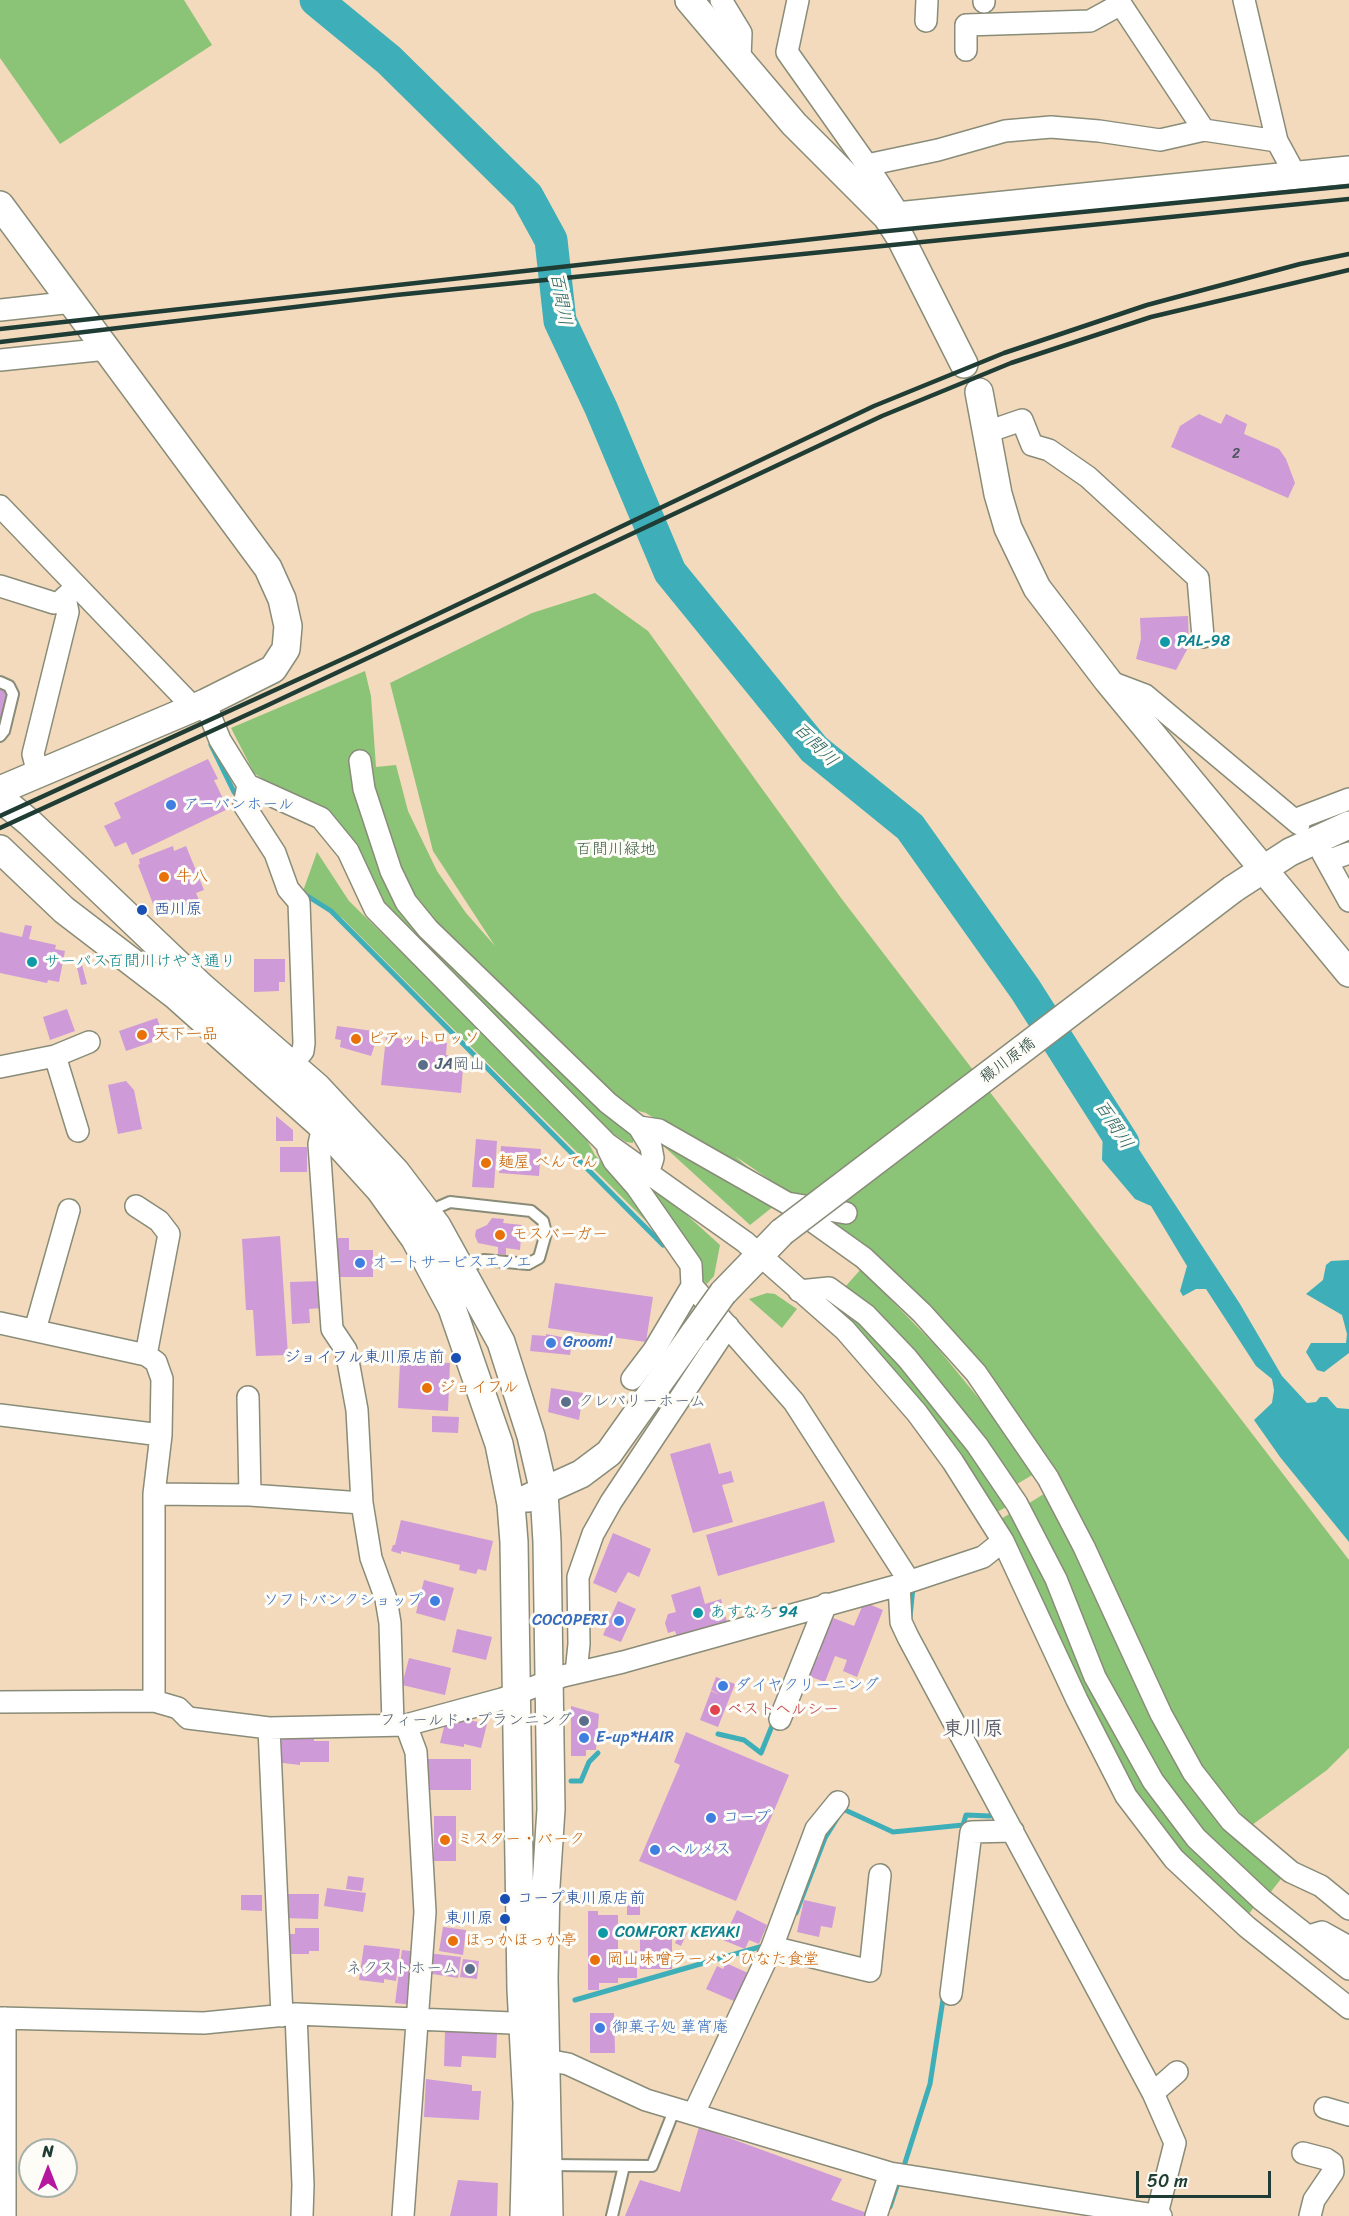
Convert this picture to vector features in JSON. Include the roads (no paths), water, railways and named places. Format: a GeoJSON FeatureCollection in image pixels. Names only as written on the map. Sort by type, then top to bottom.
{"type":"FeatureCollection","features":[{"type":"Feature","properties":{"kind":"street"},"geometry":{"type":"LineString","coordinates":[[689,0],[794,124],[893,216],[1349,170]]}},
{"type":"Feature","properties":{"kind":"street"},"geometry":{"type":"LineString","coordinates":[[721,0],[741,33],[740,58]]}},
{"type":"Feature","properties":{"kind":"street"},"geometry":{"type":"LineString","coordinates":[[798,0],[787,52],[867,165],[893,216],[900,237],[964,364]]}},
{"type":"Feature","properties":{"kind":"street"},"geometry":{"type":"LineString","coordinates":[[1244,0],[1277,141],[1296,176]]}},
{"type":"Feature","properties":{"kind":"street"},"geometry":{"type":"LineString","coordinates":[[966,50],[966,25],[1090,21],[1119,2],[1204,130]]}},
{"type":"Feature","properties":{"kind":"street"},"geometry":{"type":"LineString","coordinates":[[867,165],[938,150],[1005,131],[1050,127],[1160,140],[1204,130],[1277,141]]}},
{"type":"Feature","properties":{"kind":"street"},"geometry":{"type":"LineString","coordinates":[[0,205],[268,568],[282,599],[288,626],[286,649],[273,669],[200,705],[0,790]]}},
{"type":"Feature","properties":{"kind":"street"},"geometry":{"type":"LineString","coordinates":[[0,310],[73,302]]}},
{"type":"Feature","properties":{"kind":"street"},"geometry":{"type":"LineString","coordinates":[[0,360],[107,349]]}},
{"type":"Feature","properties":{"kind":"street"},"geometry":{"type":"LineString","coordinates":[[979,392],[998,495],[1020,557],[1055,614],[1349,973]]}},
{"type":"Feature","properties":{"kind":"street"},"geometry":{"type":"LineString","coordinates":[[987,432],[1022,420],[1032,445],[1048,450],[1088,477],[1198,578],[1203,637]]}},
{"type":"Feature","properties":{"kind":"street"},"geometry":{"type":"LineString","coordinates":[[0,506],[72,591],[200,705],[220,740],[275,853],[288,890],[299,902],[304,1043],[303,1051],[292,1064]]}},
{"type":"Feature","properties":{"kind":"street"},"geometry":{"type":"LineString","coordinates":[[0,586],[54,603],[72,591]]}},
{"type":"Feature","properties":{"kind":"street"},"geometry":{"type":"LineString","coordinates":[[38,774],[33,754],[72,591]]}},
{"type":"Feature","properties":{"kind":"street"},"geometry":{"type":"LineString","coordinates":[[1108,681],[1145,695],[1297,822],[1349,799]]}},
{"type":"Feature","properties":{"kind":"street"},"geometry":{"type":"LineString","coordinates":[[360,761],[371,810],[391,872],[406,902],[437,937],[608,1102],[639,1127],[651,1148],[653,1158],[649,1172]]}},
{"type":"Feature","properties":{"kind":"street"},"geometry":{"type":"LineString","coordinates":[[246,796],[321,818],[348,851],[375,909],[606,1143],[758,1253],[844,1330],[917,1413],[953,1462],[1003,1541],[1077,1700],[1126,1796],[1174,1860],[1247,1927],[1349,2008]]}},
{"type":"Feature","properties":{"kind":"street"},"geometry":{"type":"LineString","coordinates":[[0,798],[30,823],[202,987],[318,1087],[396,1172],[427,1212],[462,1269],[484,1307],[509,1361],[543,1492],[551,1809],[534,2024]]}},
{"type":"Feature","properties":{"kind":"street","name":"穝川原橋"},"geometry":{"type":"LineString","coordinates":[[511,1504],[581,1474],[609,1453],[723,1293],[758,1253],[782,1232],[1233,890],[1290,852],[1349,825]]}},
{"type":"Feature","properties":{"kind":"street"},"geometry":{"type":"LineString","coordinates":[[0,849],[64,910],[175,995],[323,1127],[380,1190],[415,1239],[452,1308],[499,1444],[511,1504],[515,1555],[517,1693],[534,2024],[548,2164],[549,2216]]}},
{"type":"Feature","properties":{"kind":"street"},"geometry":{"type":"LineString","coordinates":[[1349,853],[1325,858],[1349,901]]}},
{"type":"Feature","properties":{"kind":"street"},"geometry":{"type":"LineString","coordinates":[[0,1067],[55,1056],[88,1042]]}},
{"type":"Feature","properties":{"kind":"street"},"geometry":{"type":"LineString","coordinates":[[55,1056],[78,1131]]}},
{"type":"Feature","properties":{"kind":"street"},"geometry":{"type":"LineString","coordinates":[[323,1127],[320,1144],[332,1329],[346,1350],[357,1410],[362,1503],[371,1558],[386,1599],[399,1725],[416,1752],[425,1912],[403,2216]]}},
{"type":"Feature","properties":{"kind":"street"},"geometry":{"type":"LineString","coordinates":[[639,1127],[659,1130],[787,1203],[864,1258],[922,1313],[976,1373],[1048,1478],[1084,1547],[1161,1714],[1193,1772],[1231,1821],[1291,1872],[1321,1886],[1349,1909]]}},
{"type":"Feature","properties":{"kind":"street"},"geometry":{"type":"LineString","coordinates":[[606,1143],[614,1161],[691,1265],[692,1286],[654,1350],[632,1378]]}},
{"type":"Feature","properties":{"kind":"street"},"geometry":{"type":"LineString","coordinates":[[787,1203],[846,1213]]}},
{"type":"Feature","properties":{"kind":"street"},"geometry":{"type":"LineString","coordinates":[[136,1206],[159,1221],[170,1234],[146,1354]]}},
{"type":"Feature","properties":{"kind":"street"},"geometry":{"type":"LineString","coordinates":[[34,1330],[69,1210]]}},
{"type":"Feature","properties":{"kind":"street"},"geometry":{"type":"LineString","coordinates":[[536,2058],[568,2064],[646,2100],[890,2173],[1056,2209],[1155,2215],[1175,2143],[1153,2093],[908,1637],[901,1622],[906,1576],[794,1402],[692,1286]]}},
{"type":"Feature","properties":{"kind":"street"},"geometry":{"type":"LineString","coordinates":[[799,1291],[829,1288],[866,1315],[907,1358],[977,1445],[1017,1504],[1056,1579],[1095,1677],[1153,1781],[1196,1838],[1262,1900],[1349,1969]]}},
{"type":"Feature","properties":{"kind":"street"},"geometry":{"type":"LineString","coordinates":[[0,1323],[146,1354],[156,1362],[162,1378],[161,1435],[154,1494],[154,1701]]}},
{"type":"Feature","properties":{"kind":"street"},"geometry":{"type":"LineString","coordinates":[[576,1673],[579,1644],[578,1577],[593,1534],[611,1502],[728,1326]]}},
{"type":"Feature","properties":{"kind":"street"},"geometry":{"type":"LineString","coordinates":[[248,1396],[250,1495]]}},
{"type":"Feature","properties":{"kind":"street"},"geometry":{"type":"LineString","coordinates":[[0,1414],[161,1435]]}},
{"type":"Feature","properties":{"kind":"street"},"geometry":{"type":"LineString","coordinates":[[154,1494],[250,1495],[362,1503]]}},
{"type":"Feature","properties":{"kind":"street"},"geometry":{"type":"LineString","coordinates":[[0,1702],[154,1701],[178,1708],[188,1718],[269,1728],[399,1725],[502,1700],[549,1680],[907,1582],[983,1557],[1003,1541]]}},
{"type":"Feature","properties":{"kind":"street"},"geometry":{"type":"LineString","coordinates":[[780,1719],[826,1604]]}},
{"type":"Feature","properties":{"kind":"street"},"geometry":{"type":"LineString","coordinates":[[269,1728],[303,2185],[302,2216]]}},
{"type":"Feature","properties":{"kind":"street"},"geometry":{"type":"LineString","coordinates":[[685,2111],[772,1947],[816,1829],[838,1802]]}},
{"type":"Feature","properties":{"kind":"street"},"geometry":{"type":"LineString","coordinates":[[951,1994],[971,1832],[1013,1831]]}},
{"type":"Feature","properties":{"kind":"street"},"geometry":{"type":"LineString","coordinates":[[772,1947],[870,1971],[880,1875]]}},
{"type":"Feature","properties":{"kind":"street"},"geometry":{"type":"LineString","coordinates":[[1308,1936],[1322,1932],[1349,1947]]}},
{"type":"Feature","properties":{"kind":"street"},"geometry":{"type":"LineString","coordinates":[[5,2216],[2,2018],[204,2023],[289,2015],[534,2024]]}},
{"type":"Feature","properties":{"kind":"street"},"geometry":{"type":"LineString","coordinates":[[524,2216],[527,2103],[536,2058]]}},
{"type":"Feature","properties":{"kind":"street"},"geometry":{"type":"LineString","coordinates":[[1153,2093],[1176,2072]]}},
{"type":"Feature","properties":{"kind":"street"},"geometry":{"type":"LineString","coordinates":[[1325,2108],[1349,2115]]}},
{"type":"Feature","properties":{"kind":"street"},"geometry":{"type":"LineString","coordinates":[[1303,2153],[1326,2159],[1332,2163],[1333,2172],[1314,2200],[1310,2216]]}},
{"type":"Feature","properties":{"kind":"street"},"geometry":{"type":"LineString","coordinates":[[876,2216],[890,2173]]}},
{"type":"Feature","properties":{"kind":"lane"},"geometry":{"type":"LineString","coordinates":[[0,682],[9,686],[13,694],[4,731],[0,736]]}},
{"type":"Feature","properties":{"kind":"lane"},"geometry":{"type":"LineString","coordinates":[[427,1212],[450,1202],[531,1211],[543,1221],[546,1233],[539,1258],[528,1264],[484,1260],[462,1269]]}},
{"type":"Feature","properties":{"kind":"lane"},"geometry":{"type":"LineString","coordinates":[[548,2164],[652,2166],[685,2111]]}},
{"type":"Feature","properties":{"kind":"lane"},"geometry":{"type":"LineString","coordinates":[[612,2216],[624,2166]]}},
{"type":"Feature","properties":{"kind":"water"},"geometry":{"type":"Polygon","coordinates":[[[1108,1102],[1240,1304],[1282,1376],[1307,1403],[1316,1402],[1320,1397],[1327,1397],[1337,1408],[1349,1409],[1349,1542],[1280,1457],[1254,1420],[1272,1403],[1274,1390],[1272,1379],[1256,1366],[1206,1289],[1196,1289],[1183,1296],[1180,1291],[1187,1266],[1151,1206],[1135,1199],[1102,1160],[1103,1128],[1091,1105],[1108,1102]]]}},
{"type":"Feature","properties":{"kind":"water"},"geometry":{"type":"Polygon","coordinates":[[[1349,1260],[1349,1353],[1324,1372],[1317,1370],[1306,1352],[1311,1343],[1346,1343],[1347,1334],[1342,1315],[1306,1294],[1323,1280],[1326,1265],[1331,1261],[1349,1260]]]}},
{"type":"Feature","properties":{"kind":"waterway","name":"百間川"},"geometry":{"type":"LineString","coordinates":[[316,0],[389,60],[527,196],[551,240],[560,321],[601,408],[670,572],[814,749],[910,827],[1025,989],[1123,1143]]}},
{"type":"Feature","properties":{"kind":"waterway"},"geometry":{"type":"LineString","coordinates":[[211,745],[234,792],[239,797]]}},
{"type":"Feature","properties":{"kind":"waterway"},"geometry":{"type":"LineString","coordinates":[[301,892],[331,911],[663,1245]]}},
{"type":"Feature","properties":{"kind":"waterway"},"geometry":{"type":"LineString","coordinates":[[910,1617],[913,1587]]}},
{"type":"Feature","properties":{"kind":"waterway"},"geometry":{"type":"LineString","coordinates":[[718,1734],[744,1740],[761,1753],[774,1721]]}},
{"type":"Feature","properties":{"kind":"waterway"},"geometry":{"type":"LineString","coordinates":[[571,1781],[581,1781],[589,1762],[598,1753]]}},
{"type":"Feature","properties":{"kind":"waterway"},"geometry":{"type":"LineString","coordinates":[[843,1809],[893,1832],[963,1825],[966,1815],[990,1816],[994,1809]]}},
{"type":"Feature","properties":{"kind":"waterway"},"geometry":{"type":"LineString","coordinates":[[796,1913],[825,1838],[838,1817]]}},
{"type":"Feature","properties":{"kind":"waterway"},"geometry":{"type":"LineString","coordinates":[[575,2000],[763,1946]]}},
{"type":"Feature","properties":{"kind":"waterway"},"geometry":{"type":"LineString","coordinates":[[903,2169],[930,2084],[944,1993]]}},
{"type":"Feature","properties":{"kind":"waterway"},"geometry":{"type":"LineString","coordinates":[[890,2207],[899,2180]]}},
{"type":"Feature","properties":{"kind":"railway"},"geometry":{"type":"LineString","coordinates":[[0,329],[877,232],[1349,186]]}},
{"type":"Feature","properties":{"kind":"railway"},"geometry":{"type":"LineString","coordinates":[[0,342],[396,295],[1349,199]]}},
{"type":"Feature","properties":{"kind":"railway"},"geometry":{"type":"LineString","coordinates":[[0,816],[358,652],[874,406],[1004,353],[1147,305],[1300,264],[1349,254]]}},
{"type":"Feature","properties":{"kind":"railway"},"geometry":{"type":"LineString","coordinates":[[0,828],[266,706],[882,416],[1011,363],[1151,317],[1349,270]]}},
{"type":"Feature","properties":{"kind":"place","name":"PAL-98"},"geometry":{"type":"Point","coordinates":[1165,642]}},
{"type":"Feature","properties":{"kind":"place","name":"アーバンホール"},"geometry":{"type":"Point","coordinates":[171,805]}},
{"type":"Feature","properties":{"kind":"place","name":"牛八"},"geometry":{"type":"Point","coordinates":[164,877]}},
{"type":"Feature","properties":{"kind":"place","name":"西川原"},"geometry":{"type":"Point","coordinates":[142,910]}},
{"type":"Feature","properties":{"kind":"place","name":"サーパス百間川けやき通り"},"geometry":{"type":"Point","coordinates":[32,962]}},
{"type":"Feature","properties":{"kind":"place","name":"天下一品"},"geometry":{"type":"Point","coordinates":[142,1035]}},
{"type":"Feature","properties":{"kind":"place","name":"ピアットロッソ"},"geometry":{"type":"Point","coordinates":[356,1039]}},
{"type":"Feature","properties":{"kind":"place","name":"JA岡山"},"geometry":{"type":"Point","coordinates":[423,1065]}},
{"type":"Feature","properties":{"kind":"place","name":"麺屋 べんてん"},"geometry":{"type":"Point","coordinates":[486,1163]}},
{"type":"Feature","properties":{"kind":"place","name":"モスバーガー"},"geometry":{"type":"Point","coordinates":[500,1235]}},
{"type":"Feature","properties":{"kind":"place","name":"オートサービスエノエ"},"geometry":{"type":"Point","coordinates":[360,1263]}},
{"type":"Feature","properties":{"kind":"place","name":"Groom!"},"geometry":{"type":"Point","coordinates":[551,1343]}},
{"type":"Feature","properties":{"kind":"place","name":"ジョイフル東川原店前"},"geometry":{"type":"Point","coordinates":[456,1358]}},
{"type":"Feature","properties":{"kind":"place","name":"ジョイフル"},"geometry":{"type":"Point","coordinates":[427,1388]}},
{"type":"Feature","properties":{"kind":"place","name":"クレバリーホーム"},"geometry":{"type":"Point","coordinates":[566,1402]}},
{"type":"Feature","properties":{"kind":"place","name":"ソフトバンクショップ"},"geometry":{"type":"Point","coordinates":[435,1601]}},
{"type":"Feature","properties":{"kind":"place","name":"あすなろ 94"},"geometry":{"type":"Point","coordinates":[698,1613]}},
{"type":"Feature","properties":{"kind":"place","name":"COCOPERI"},"geometry":{"type":"Point","coordinates":[619,1621]}},
{"type":"Feature","properties":{"kind":"place","name":"ダイヤクリーニング"},"geometry":{"type":"Point","coordinates":[723,1686]}},
{"type":"Feature","properties":{"kind":"place","name":"ベストヘルシー"},"geometry":{"type":"Point","coordinates":[715,1710]}},
{"type":"Feature","properties":{"kind":"place","name":"フィールド・プランニング"},"geometry":{"type":"Point","coordinates":[584,1721]}},
{"type":"Feature","properties":{"kind":"place","name":"E-up*HAIR"},"geometry":{"type":"Point","coordinates":[584,1738]}},
{"type":"Feature","properties":{"kind":"place","name":"コープ"},"geometry":{"type":"Point","coordinates":[711,1818]}},
{"type":"Feature","properties":{"kind":"place","name":"ミスター・バーク"},"geometry":{"type":"Point","coordinates":[445,1840]}},
{"type":"Feature","properties":{"kind":"place","name":"ヘルメス"},"geometry":{"type":"Point","coordinates":[655,1850]}},
{"type":"Feature","properties":{"kind":"place","name":"コープ東川原店前"},"geometry":{"type":"Point","coordinates":[505,1899]}},
{"type":"Feature","properties":{"kind":"place","name":"東川原"},"geometry":{"type":"Point","coordinates":[505,1919]}},
{"type":"Feature","properties":{"kind":"place","name":"COMFORT KEYAKI"},"geometry":{"type":"Point","coordinates":[603,1933]}},
{"type":"Feature","properties":{"kind":"place","name":"ほっかほっか亭"},"geometry":{"type":"Point","coordinates":[453,1941]}},
{"type":"Feature","properties":{"kind":"place","name":"岡山味噌ラーメン ひなた食堂"},"geometry":{"type":"Point","coordinates":[595,1960]}},
{"type":"Feature","properties":{"kind":"place","name":"ネクストホーム"},"geometry":{"type":"Point","coordinates":[470,1969]}},
{"type":"Feature","properties":{"kind":"place","name":"御菓子処 華宵庵"},"geometry":{"type":"Point","coordinates":[600,2028]}},
{"type":"Feature","properties":{"kind":"district","name":"東川原"},"geometry":{"type":"Point","coordinates":[973,1730]}},
{"type":"Feature","properties":{"kind":"park label","name":"百間川緑地"},"geometry":{"type":"Point","coordinates":[616,850]}}]}
